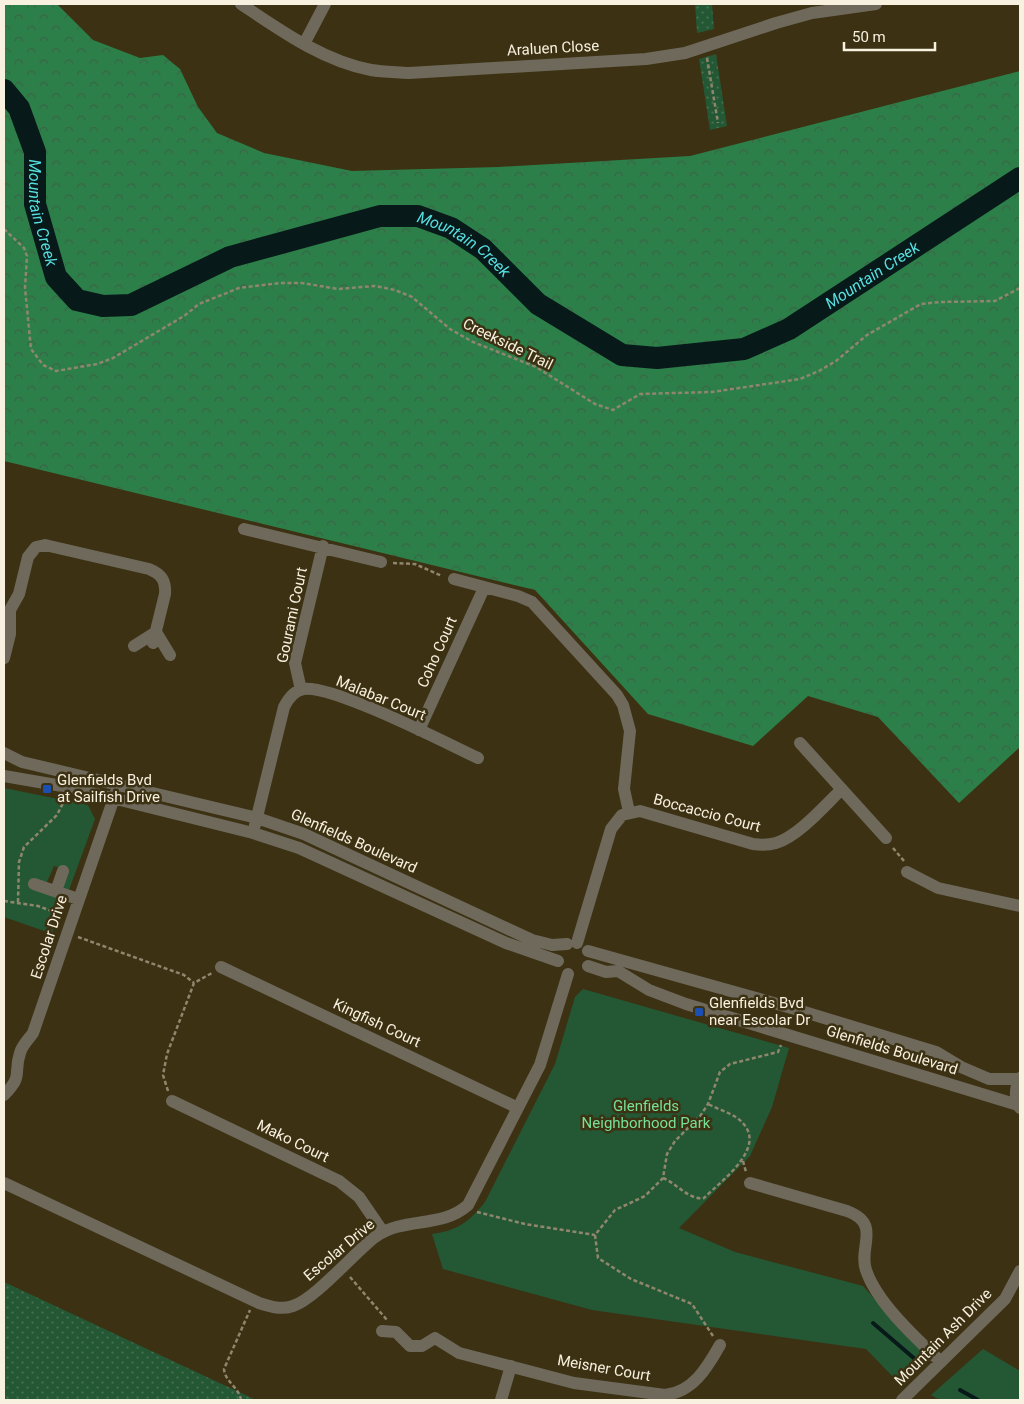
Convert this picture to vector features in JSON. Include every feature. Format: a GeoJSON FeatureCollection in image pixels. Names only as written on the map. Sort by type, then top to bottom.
{"type":"FeatureCollection","features":[{"type":"Feature","properties":{"kind":"street","name":"Araluen Close"},"geometry":{"type":"LineString","coordinates":[[241,4],[304,44],[330,57],[370,70],[409,73],[646,59],[704,48],[785,20],[812,13],[876,4]]}},
{"type":"Feature","properties":{"kind":"street"},"geometry":{"type":"LineString","coordinates":[[304,44],[325,4]]}},
{"type":"Feature","properties":{"kind":"street"},"geometry":{"type":"LineString","coordinates":[[244,529],[350,552],[381,562]]}},
{"type":"Feature","properties":{"kind":"street"},"geometry":{"type":"LineString","coordinates":[[4,658],[10,634],[7,609],[19,594],[30,554],[41,545],[51,545],[149,569],[161,575],[166,586],[155,638]]}},
{"type":"Feature","properties":{"kind":"street","name":"Gourami Court"},"geometry":{"type":"LineString","coordinates":[[301,690],[295,663],[324,546]]}},
{"type":"Feature","properties":{"kind":"street"},"geometry":{"type":"LineString","coordinates":[[454,579],[532,602],[620,700],[630,730],[624,789],[629,812],[618,818],[611,829],[578,946],[588,966],[578,974],[568,974],[563,971],[558,961],[559,952],[578,946]]}},
{"type":"Feature","properties":{"kind":"street","name":"Coho Court"},"geometry":{"type":"LineString","coordinates":[[419,730],[484,588]]}},
{"type":"Feature","properties":{"kind":"street"},"geometry":{"type":"LineString","coordinates":[[134,646],[155,638]]}},
{"type":"Feature","properties":{"kind":"street"},"geometry":{"type":"LineString","coordinates":[[155,638],[170,655]]}},
{"type":"Feature","properties":{"kind":"street"},"geometry":{"type":"LineString","coordinates":[[253,833],[284,707],[291,696],[301,690]]}},
{"type":"Feature","properties":{"kind":"street","name":"Malabar Court"},"geometry":{"type":"LineString","coordinates":[[301,690],[313,690],[347,699],[478,758]]}},
{"type":"Feature","properties":{"kind":"street"},"geometry":{"type":"LineString","coordinates":[[800,743],[886,838]]}},
{"type":"Feature","properties":{"kind":"street","name":"Glenfields Boulevard"},"geometry":{"type":"LineString","coordinates":[[4,754],[22,762],[257,818],[304,834],[532,940],[552,945],[578,946],[936,1052],[961,1067],[989,1079],[1020,1078]]}},
{"type":"Feature","properties":{"kind":"street","name":"Glenfields Boulevard"},"geometry":{"type":"LineString","coordinates":[[4,776],[68,787],[114,798],[253,833],[299,848],[506,943],[558,961]]}},
{"type":"Feature","properties":{"kind":"street","name":"Escolar Drive"},"geometry":{"type":"LineString","coordinates":[[4,1095],[15,1084],[18,1073],[19,1054],[33,1033],[119,785]]}},
{"type":"Feature","properties":{"kind":"street","name":"Boccaccio Court"},"geometry":{"type":"LineString","coordinates":[[629,812],[640,811],[753,844],[771,844],[779,842],[796,832],[842,789]]}},
{"type":"Feature","properties":{"kind":"street"},"geometry":{"type":"LineString","coordinates":[[56,891],[63,871]]}},
{"type":"Feature","properties":{"kind":"street"},"geometry":{"type":"LineString","coordinates":[[908,872],[938,888],[1020,906]]}},
{"type":"Feature","properties":{"kind":"street"},"geometry":{"type":"LineString","coordinates":[[34,884],[78,899]]}},
{"type":"Feature","properties":{"kind":"street","name":"Glenfields Boulevard"},"geometry":{"type":"LineString","coordinates":[[588,966],[606,972],[618,971],[650,990],[686,1004],[1019,1106]]}},
{"type":"Feature","properties":{"kind":"street","name":"Kingfish Court"},"geometry":{"type":"LineString","coordinates":[[221,967],[518,1108]]}},
{"type":"Feature","properties":{"kind":"street"},"geometry":{"type":"LineString","coordinates":[[468,1205],[544,1055],[568,974]]}},
{"type":"Feature","properties":{"kind":"street"},"geometry":{"type":"LineString","coordinates":[[1019,1106],[1016,1087],[1020,1078]]}},
{"type":"Feature","properties":{"kind":"street","name":"Mako Court"},"geometry":{"type":"LineString","coordinates":[[172,1101],[339,1182],[358,1197],[383,1232]]}},
{"type":"Feature","properties":{"kind":"street","name":"Escolar Drive"},"geometry":{"type":"LineString","coordinates":[[4,1183],[259,1303],[276,1308],[291,1307],[301,1302],[383,1232],[406,1223],[449,1217],[468,1205]]}},
{"type":"Feature","properties":{"kind":"street"},"geometry":{"type":"LineString","coordinates":[[750,1183],[855,1214],[866,1227],[868,1241],[864,1253],[864,1267],[870,1284],[941,1362]]}},
{"type":"Feature","properties":{"kind":"street","name":"Mountain Ash Drive"},"geometry":{"type":"LineString","coordinates":[[902,1400],[1005,1299],[1020,1271]]}},
{"type":"Feature","properties":{"kind":"street","name":"Meisner Court"},"geometry":{"type":"LineString","coordinates":[[382,1331],[396,1332],[406,1344],[415,1347],[422,1346],[435,1338],[460,1353],[574,1383],[664,1395],[675,1394],[693,1383],[706,1368],[720,1345]]}},
{"type":"Feature","properties":{"kind":"street"},"geometry":{"type":"LineString","coordinates":[[501,1400],[511,1366]]}},
{"type":"Feature","properties":{"kind":"path"},"geometry":{"type":"LineString","coordinates":[[704,48],[718,123]]}},
{"type":"Feature","properties":{"kind":"path","name":"Creekside Trail"},"geometry":{"type":"LineString","coordinates":[[4,229],[24,248],[27,256],[26,288],[31,349],[43,365],[56,371],[97,364],[113,358],[184,316],[199,304],[239,288],[280,283],[302,283],[338,289],[375,286],[395,290],[412,297],[450,329],[473,342],[536,367],[595,404],[613,410],[640,394],[712,392],[800,378],[819,371],[836,361],[867,335],[921,304],[994,301],[1020,288]]}},
{"type":"Feature","properties":{"kind":"path"},"geometry":{"type":"LineString","coordinates":[[381,562],[415,564],[454,579]]}},
{"type":"Feature","properties":{"kind":"path"},"geometry":{"type":"LineString","coordinates":[[18,902],[18,862],[24,847],[57,815],[68,787]]}},
{"type":"Feature","properties":{"kind":"path"},"geometry":{"type":"LineString","coordinates":[[886,838],[902,858],[908,872]]}},
{"type":"Feature","properties":{"kind":"path"},"geometry":{"type":"LineString","coordinates":[[4,901],[38,906],[73,918]]}},
{"type":"Feature","properties":{"kind":"path"},"geometry":{"type":"LineString","coordinates":[[69,933],[184,975],[194,983]]}},
{"type":"Feature","properties":{"kind":"path"},"geometry":{"type":"LineString","coordinates":[[172,1101],[162,1075],[167,1054],[194,983],[221,967]]}},
{"type":"Feature","properties":{"kind":"path"},"geometry":{"type":"LineString","coordinates":[[720,1345],[706,1328],[692,1304],[631,1278],[598,1258],[595,1235],[615,1210],[646,1196],[663,1178],[667,1154],[674,1141],[701,1115],[708,1104],[720,1072],[730,1064],[778,1052],[784,1034]]}},
{"type":"Feature","properties":{"kind":"path"},"geometry":{"type":"LineString","coordinates":[[663,1178],[672,1182],[692,1197],[704,1198],[743,1161],[749,1145],[748,1134],[744,1126],[736,1118],[708,1104]]}},
{"type":"Feature","properties":{"kind":"path"},"geometry":{"type":"LineString","coordinates":[[468,1205],[480,1214],[595,1235]]}},
{"type":"Feature","properties":{"kind":"path"},"geometry":{"type":"LineString","coordinates":[[348,1274],[386,1318]]}},
{"type":"Feature","properties":{"kind":"path"},"geometry":{"type":"LineString","coordinates":[[241,1400],[238,1390],[226,1376],[224,1369],[251,1309]]}},
{"type":"Feature","properties":{"kind":"green space"},"geometry":{"type":"Polygon","coordinates":[[[4,4],[57,4],[93,40],[140,58],[163,55],[180,69],[198,107],[217,133],[264,153],[352,171],[499,167],[690,156],[1020,71],[1020,747],[959,803],[878,717],[808,696],[753,746],[648,714],[535,590],[4,461],[4,4]]]}},
{"type":"Feature","properties":{"kind":"green space"},"geometry":{"type":"Polygon","coordinates":[[[695,4],[712,4],[714,29],[697,33],[695,4]]]}},
{"type":"Feature","properties":{"kind":"green space"},"geometry":{"type":"Polygon","coordinates":[[[716,54],[727,126],[710,130],[699,59],[716,54]]]}},
{"type":"Feature","properties":{"kind":"green space"},"geometry":{"type":"Polygon","coordinates":[[[4,788],[88,805],[95,819],[69,890],[61,887],[67,870],[54,866],[46,884],[62,899],[53,927],[53,934],[4,917],[4,788]]]}},
{"type":"Feature","properties":{"kind":"green space","name":"Glenfields Neighborhood Park"},"geometry":{"type":"Polygon","coordinates":[[[583,989],[789,1048],[772,1107],[750,1156],[679,1228],[735,1252],[863,1286],[923,1353],[895,1379],[866,1349],[592,1310],[443,1269],[432,1234],[456,1228],[474,1215],[485,1202],[555,1064],[575,997],[583,989]]]}},
{"type":"Feature","properties":{"kind":"green space"},"geometry":{"type":"Polygon","coordinates":[[[4,1282],[256,1400],[4,1400],[4,1282]]]}},
{"type":"Feature","properties":{"kind":"green space"},"geometry":{"type":"Polygon","coordinates":[[[983,1349],[1020,1371],[1020,1400],[940,1400],[931,1395],[983,1349]]]}},
{"type":"Feature","properties":{"kind":"waterway","name":"Mountain Creek"},"geometry":{"type":"LineString","coordinates":[[4,90],[19,108],[35,152],[35,204],[56,277],[77,300],[103,306],[131,305],[230,257],[380,216],[418,216],[451,228],[483,249],[538,304],[622,355],[657,358],[744,349],[789,329],[1020,178]]}},
{"type":"Feature","properties":{"kind":"waterway"},"geometry":{"type":"LineString","coordinates":[[873,1323],[916,1360]]}},
{"type":"Feature","properties":{"kind":"waterway"},"geometry":{"type":"LineString","coordinates":[[960,1390],[978,1400]]}},
{"type":"Feature","properties":{"kind":"place","name":"Glenfields Bvd at Sailfish Drive"},"geometry":{"type":"Point","coordinates":[47,789]}},
{"type":"Feature","properties":{"kind":"place","name":"Glenfields Bvd near Escolar Dr"},"geometry":{"type":"Point","coordinates":[699,1012]}}]}
